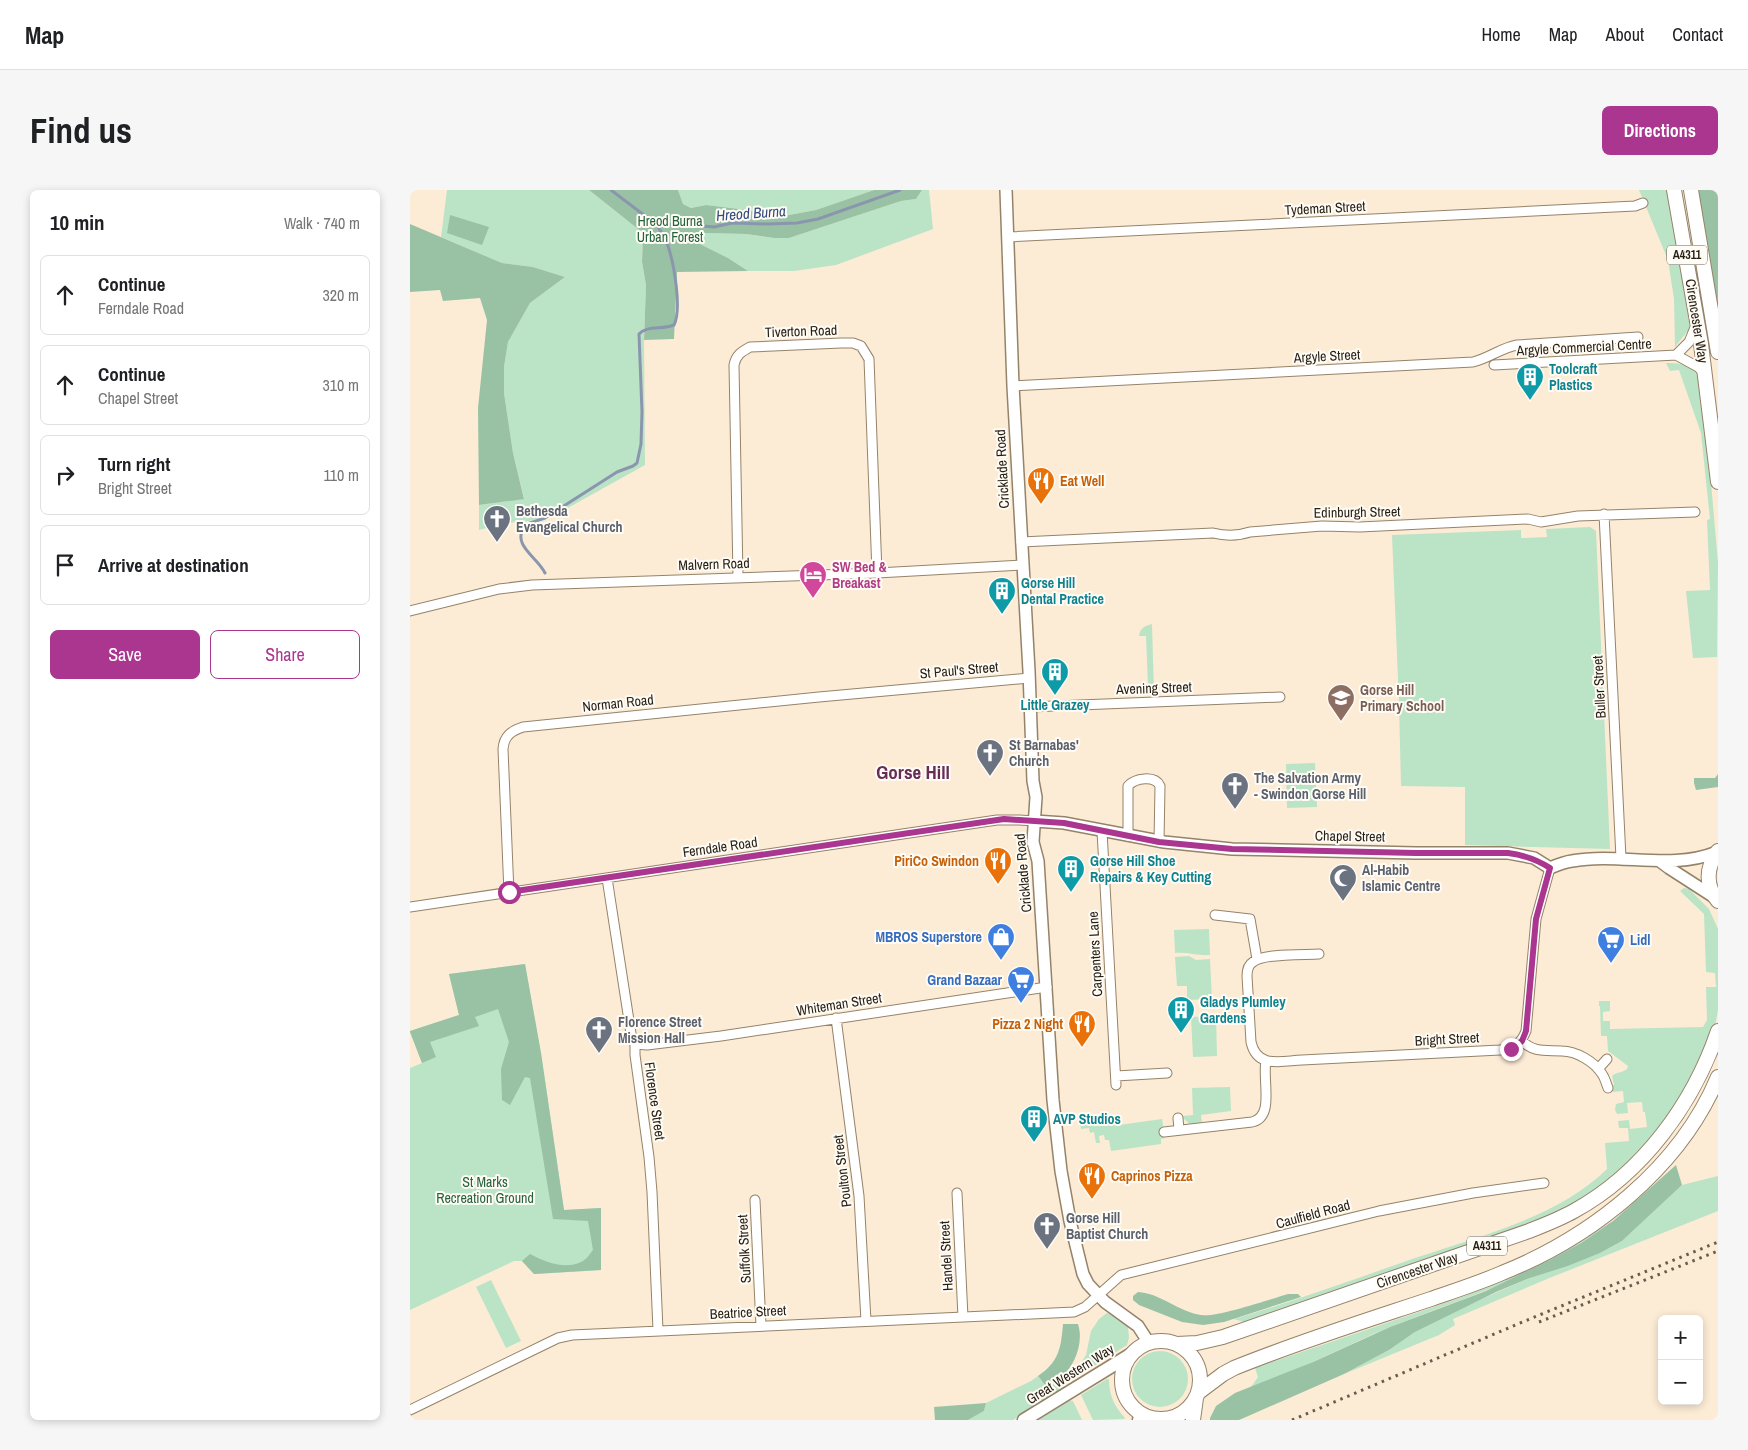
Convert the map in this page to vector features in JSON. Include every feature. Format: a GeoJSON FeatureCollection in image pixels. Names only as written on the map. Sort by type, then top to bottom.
{"type":"FeatureCollection","features":[{"type":"Feature","properties":{"kind":"main road","name":"Cirencester Way"},"geometry":{"type":"LineString","coordinates":[[1674,190],[1698,320],[1718,482]]}},
{"type":"Feature","properties":{"kind":"main road","name":"Cirencester Way"},"geometry":{"type":"LineString","coordinates":[[1691,190],[1718,352]]}},
{"type":"Feature","properties":{"kind":"main road"},"geometry":{"type":"LineString","coordinates":[[1716,899],[1709,885],[1708,876],[1712,859],[1718,852]]}},
{"type":"Feature","properties":{"kind":"main road","name":"Cirencester Way"},"geometry":{"type":"LineString","coordinates":[[1177,1344],[1197,1343],[1223,1337],[1529,1231],[1575,1211],[1631,1168],[1658,1139],[1691,1093],[1718,1031]]}},
{"type":"Feature","properties":{"kind":"main road","name":"A4311"},"geometry":{"type":"LineString","coordinates":[[1133,1353],[1124,1368],[1122,1384],[1124,1393],[1133,1407],[1147,1419],[1177,1416],[1185,1412],[1198,1395],[1216,1378],[1234,1368],[1503,1273],[1559,1245],[1623,1201],[1672,1152],[1710,1094],[1718,1076]]}},
{"type":"Feature","properties":{"kind":"main road","name":"A4311"},"geometry":{"type":"LineString","coordinates":[[1149,1343],[1168,1341],[1177,1344]]}},
{"type":"Feature","properties":{"kind":"main road"},"geometry":{"type":"LineString","coordinates":[[1133,1353],[1149,1343]]}},
{"type":"Feature","properties":{"kind":"main road"},"geometry":{"type":"LineString","coordinates":[[1177,1344],[1184,1348],[1195,1360],[1200,1375],[1193,1420]]}},
{"type":"Feature","properties":{"kind":"main road","name":"Great Western Way"},"geometry":{"type":"LineString","coordinates":[[1024,1420],[1133,1353]]}},
{"type":"Feature","properties":{"kind":"street","name":"Cricklade Road"},"geometry":{"type":"LineString","coordinates":[[1006,190],[1020,542],[1029,678],[1033,781],[1036,797],[1034,842],[1038,861],[1054,1100],[1064,1189],[1083,1274],[1088,1284],[1110,1306],[1138,1326],[1149,1343]]}},
{"type":"Feature","properties":{"kind":"street","name":"Tydeman Street"},"geometry":{"type":"LineString","coordinates":[[1008,237],[1635,206],[1644,203]]}},
{"type":"Feature","properties":{"kind":"street"},"geometry":{"type":"LineString","coordinates":[[1698,320],[1689,342],[1676,355],[1698,367],[1705,374]]}},
{"type":"Feature","properties":{"kind":"street","name":"Argyle Street"},"geometry":{"type":"LineString","coordinates":[[1013,386],[1473,362],[1492,356],[1505,348],[1517,345],[1638,337]]}},
{"type":"Feature","properties":{"kind":"street","name":"Tiverton Road"},"geometry":{"type":"LineString","coordinates":[[738,577],[734,365],[736,357],[750,347],[841,343],[853,343],[861,346],[869,359],[877,573]]}},
{"type":"Feature","properties":{"kind":"street","name":"Argyle Commercial Centre"},"geometry":{"type":"LineString","coordinates":[[1494,366],[1676,355]]}},
{"type":"Feature","properties":{"kind":"street","name":"Edinburgh Street"},"geometry":{"type":"LineString","coordinates":[[1020,542],[1213,534],[1241,535],[1250,532],[1335,526],[1360,527],[1528,519],[1544,522],[1604,514],[1694,512]]}},
{"type":"Feature","properties":{"kind":"street","name":"Buller Street"},"geometry":{"type":"LineString","coordinates":[[1604,514],[1621,858]]}},
{"type":"Feature","properties":{"kind":"street","name":"Malvern Road"},"geometry":{"type":"LineString","coordinates":[[410,611],[517,586],[877,573],[1022,565]]}},
{"type":"Feature","properties":{"kind":"street","name":"St Paul's Street"},"geometry":{"type":"LineString","coordinates":[[892,690],[1029,678]]}},
{"type":"Feature","properties":{"kind":"street","name":"Norman Road"},"geometry":{"type":"LineString","coordinates":[[509,892],[503,749],[504,740],[516,729],[892,690]]}},
{"type":"Feature","properties":{"kind":"street","name":"Avening Street"},"geometry":{"type":"LineString","coordinates":[[1030,707],[1280,697]]}},
{"type":"Feature","properties":{"kind":"street"},"geometry":{"type":"LineString","coordinates":[[1128,836],[1128,786],[1137,780],[1153,780],[1158,782],[1160,786],[1159,842]]}},
{"type":"Feature","properties":{"kind":"street","name":"Ferndale Road"},"geometry":{"type":"LineString","coordinates":[[410,907],[997,820],[1035,821]]}},
{"type":"Feature","properties":{"kind":"street","name":"Chapel Street"},"geometry":{"type":"LineString","coordinates":[[1035,821],[1064,823],[1159,842],[1232,849],[1508,853],[1534,858],[1550,868]]}},
{"type":"Feature","properties":{"kind":"street","name":"Carpenters Lane"},"geometry":{"type":"LineString","coordinates":[[1102,831],[1114,1075],[1167,1073]]}},
{"type":"Feature","properties":{"kind":"street"},"geometry":{"type":"LineString","coordinates":[[1608,1088],[1598,1069],[1573,1053],[1534,1050],[1522,1041],[1526,1025],[1536,919],[1550,868],[1573,860],[1594,858],[1621,858],[1661,862],[1696,859],[1718,852]]}},
{"type":"Feature","properties":{"kind":"street"},"geometry":{"type":"LineString","coordinates":[[1661,862],[1716,899]]}},
{"type":"Feature","properties":{"kind":"street","name":"Florence Street"},"geometry":{"type":"LineString","coordinates":[[607,878],[632,1040],[635,1044],[649,1157],[658,1330]]}},
{"type":"Feature","properties":{"kind":"street"},"geometry":{"type":"LineString","coordinates":[[1214,915],[1250,919],[1257,959]]}},
{"type":"Feature","properties":{"kind":"street"},"geometry":{"type":"LineString","coordinates":[[1164,1132],[1260,1120],[1265,1111],[1266,1061],[1256,1055],[1251,1042],[1247,976],[1250,965],[1257,959],[1319,954]]}},
{"type":"Feature","properties":{"kind":"street","name":"Whiteman Street"},"geometry":{"type":"LineString","coordinates":[[635,1044],[647,1045],[711,1037],[1047,987]]}},
{"type":"Feature","properties":{"kind":"street","name":"Poulton Street"},"geometry":{"type":"LineString","coordinates":[[836,1018],[859,1196],[866,1321]]}},
{"type":"Feature","properties":{"kind":"street","name":"Bright Street"},"geometry":{"type":"LineString","coordinates":[[1266,1061],[1500,1050],[1514,1047],[1522,1041]]}},
{"type":"Feature","properties":{"kind":"street"},"geometry":{"type":"LineString","coordinates":[[1598,1069],[1607,1059]]}},
{"type":"Feature","properties":{"kind":"street"},"geometry":{"type":"LineString","coordinates":[[1178,1118],[1179,1130]]}},
{"type":"Feature","properties":{"kind":"street","name":"Caulfield Road"},"geometry":{"type":"LineString","coordinates":[[1098,1295],[1121,1275],[1379,1211],[1473,1193],[1544,1183]]}},
{"type":"Feature","properties":{"kind":"street","name":"Handel Street"},"geometry":{"type":"LineString","coordinates":[[957,1194],[963,1317]]}},
{"type":"Feature","properties":{"kind":"street","name":"Suffolk Street"},"geometry":{"type":"LineString","coordinates":[[755,1200],[761,1326]]}},
{"type":"Feature","properties":{"kind":"street","name":"Beatrice Street"},"geometry":{"type":"LineString","coordinates":[[410,1410],[558,1338],[572,1335],[1074,1312],[1081,1310],[1098,1295]]}},
{"type":"Feature","properties":{"kind":"green space"},"geometry":{"type":"Polygon","coordinates":[[[447,190],[589,190],[643,233],[642,262],[646,285],[644,340],[645,465],[557,514],[479,530],[479,505],[524,498],[513,453],[504,393],[504,367],[508,342],[530,303],[565,277],[533,267],[502,263],[441,237],[447,190]]]}},
{"type":"Feature","properties":{"kind":"green space","name":"Hreod Burna Urban Forest"},"geometry":{"type":"Polygon","coordinates":[[[589,190],[678,190],[683,204],[691,208],[706,205],[789,215],[816,210],[874,190],[922,190],[916,199],[901,201],[789,238],[705,233],[697,238],[698,243],[728,258],[748,271],[677,272],[674,339],[644,340],[646,285],[642,262],[643,233],[589,190]]]}},
{"type":"Feature","properties":{"kind":"green space"},"geometry":{"type":"Polygon","coordinates":[[[678,190],[874,190],[816,210],[789,215],[706,205],[691,208],[683,204],[678,190]]]}},
{"type":"Feature","properties":{"kind":"green space"},"geometry":{"type":"Polygon","coordinates":[[[922,190],[929,190],[933,229],[836,265],[794,271],[748,271],[728,258],[698,243],[697,238],[704,233],[789,238],[901,201],[916,199],[922,190]]]}},
{"type":"Feature","properties":{"kind":"green space"},"geometry":{"type":"Polygon","coordinates":[[[1639,190],[1666,190],[1672,210],[1690,328],[1675,347],[1674,299],[1668,260],[1639,190]]]}},
{"type":"Feature","properties":{"kind":"green space"},"geometry":{"type":"Polygon","coordinates":[[[1698,190],[1718,190],[1718,319],[1698,190]]]}},
{"type":"Feature","properties":{"kind":"green space"},"geometry":{"type":"Polygon","coordinates":[[[450,215],[489,227],[482,245],[447,233],[450,215]]]}},
{"type":"Feature","properties":{"kind":"green space"},"geometry":{"type":"Polygon","coordinates":[[[410,224],[502,263],[533,267],[565,277],[530,303],[508,342],[504,367],[504,393],[513,453],[524,499],[479,505],[478,408],[487,320],[480,298],[443,301],[440,290],[410,292],[410,224]]]}},
{"type":"Feature","properties":{"kind":"green space"},"geometry":{"type":"Polygon","coordinates":[[[1666,363],[1689,367],[1698,377],[1710,471],[1718,563],[1717,661],[1717,657],[1693,658],[1686,591],[1710,590],[1707,520],[1710,519],[1701,433],[1679,370],[1670,371],[1666,363]]]}},
{"type":"Feature","properties":{"kind":"green space"},"geometry":{"type":"Polygon","coordinates":[[[1590,527],[1596,531],[1610,849],[1465,845],[1465,787],[1401,786],[1392,535],[1521,530],[1521,538],[1547,537],[1546,529],[1590,527]]]}},
{"type":"Feature","properties":{"kind":"green space"},"geometry":{"type":"Polygon","coordinates":[[[1152,624],[1154,694],[1144,693],[1142,687],[1148,686],[1146,636],[1139,636],[1143,628],[1152,624]]]}},
{"type":"Feature","properties":{"kind":"green space"},"geometry":{"type":"Polygon","coordinates":[[[1315,763],[1317,807],[1287,808],[1286,764],[1315,763]]]}},
{"type":"Feature","properties":{"kind":"green space"},"geometry":{"type":"Polygon","coordinates":[[[1718,774],[1718,787],[1696,790],[1694,778],[1715,778],[1718,774]]]}},
{"type":"Feature","properties":{"kind":"green space"},"geometry":{"type":"Polygon","coordinates":[[[1684,888],[1689,889],[1709,909],[1718,929],[1718,1010],[1715,1026],[1695,1075],[1661,1127],[1629,1162],[1598,1188],[1543,1220],[1244,1322],[1234,1319],[1516,1224],[1565,1200],[1587,1186],[1607,1169],[1605,1143],[1629,1141],[1628,1128],[1619,1128],[1618,1121],[1629,1120],[1630,1129],[1647,1127],[1642,1102],[1627,1103],[1628,1113],[1617,1114],[1615,1110],[1616,1104],[1624,1102],[1623,1091],[1613,1092],[1612,1076],[1627,1069],[1628,1066],[1608,1051],[1607,1036],[1601,1036],[1599,1001],[1610,1001],[1610,1011],[1603,1012],[1603,1021],[1610,1021],[1610,1029],[1703,1027],[1707,1020],[1706,987],[1716,987],[1715,973],[1706,972],[1704,914],[1680,891],[1684,888]]]}},
{"type":"Feature","properties":{"kind":"green space"},"geometry":{"type":"Polygon","coordinates":[[[1209,929],[1210,955],[1175,953],[1174,930],[1209,929]]]}},
{"type":"Feature","properties":{"kind":"green space"},"geometry":{"type":"Polygon","coordinates":[[[1189,956],[1196,960],[1210,959],[1212,999],[1185,1000],[1185,997],[1187,997],[1187,986],[1177,986],[1175,957],[1189,956]]]}},
{"type":"Feature","properties":{"kind":"green space","name":"St Marks Recreation Ground"},"geometry":{"type":"Polygon","coordinates":[[[525,964],[541,1053],[564,1210],[601,1208],[601,1270],[534,1274],[522,1261],[514,1261],[410,1310],[410,1068],[422,1063],[410,1031],[459,1015],[449,974],[525,964]]]}},
{"type":"Feature","properties":{"kind":"green space"},"geometry":{"type":"Polygon","coordinates":[[[525,964],[541,1053],[564,1210],[601,1208],[601,1270],[534,1274],[522,1261],[530,1254],[555,1264],[575,1264],[585,1260],[593,1250],[588,1221],[553,1219],[530,1078],[525,1077],[510,1105],[502,1100],[501,1069],[509,1042],[498,1009],[475,1017],[479,1026],[430,1042],[436,1057],[422,1063],[410,1032],[459,1015],[449,974],[525,964]]]}},
{"type":"Feature","properties":{"kind":"green space"},"geometry":{"type":"Polygon","coordinates":[[[1216,1016],[1217,1056],[1193,1057],[1191,1017],[1216,1016]]]}},
{"type":"Feature","properties":{"kind":"green space"},"geometry":{"type":"Polygon","coordinates":[[[1230,1087],[1231,1111],[1201,1115],[1202,1124],[1190,1124],[1183,1118],[1182,1116],[1193,1115],[1192,1088],[1230,1087]]]}},
{"type":"Feature","properties":{"kind":"green space"},"geometry":{"type":"Polygon","coordinates":[[[1118,1119],[1119,1125],[1162,1119],[1165,1138],[1161,1139],[1161,1144],[1111,1151],[1109,1140],[1105,1140],[1104,1135],[1099,1136],[1100,1143],[1096,1143],[1094,1132],[1090,1133],[1089,1128],[1081,1129],[1080,1123],[1118,1119]]]}},
{"type":"Feature","properties":{"kind":"green space"},"geometry":{"type":"Polygon","coordinates":[[[1676,1165],[1682,1185],[1622,1241],[1600,1253],[1568,1266],[1527,1279],[1496,1292],[1415,1332],[1389,1350],[1344,1374],[1246,1417],[1239,1420],[1210,1420],[1216,1406],[1235,1393],[1313,1362],[1390,1327],[1486,1291],[1552,1259],[1581,1243],[1613,1221],[1676,1165]]]}},
{"type":"Feature","properties":{"kind":"green space"},"geometry":{"type":"Polygon","coordinates":[[[1718,1176],[1718,1211],[1547,1279],[1453,1319],[1455,1325],[1439,1335],[1344,1374],[1389,1350],[1415,1332],[1468,1305],[1527,1279],[1568,1266],[1600,1253],[1622,1241],[1682,1185],[1718,1176]]]}},
{"type":"Feature","properties":{"kind":"green space"},"geometry":{"type":"Polygon","coordinates":[[[1613,1221],[1592,1236],[1525,1274],[1390,1327],[1286,1374],[1251,1387],[1258,1377],[1255,1368],[1451,1301],[1514,1277],[1558,1254],[1613,1221]]]}},
{"type":"Feature","properties":{"kind":"green space"},"geometry":{"type":"Polygon","coordinates":[[[491,1280],[521,1341],[506,1348],[476,1287],[491,1280]]]}},
{"type":"Feature","properties":{"kind":"green space"},"geometry":{"type":"Polygon","coordinates":[[[1138,1292],[1146,1293],[1201,1315],[1218,1314],[1288,1294],[1298,1294],[1301,1297],[1224,1322],[1203,1325],[1182,1322],[1139,1305],[1133,1300],[1133,1296],[1138,1292]]]}},
{"type":"Feature","properties":{"kind":"green space"},"geometry":{"type":"Polygon","coordinates":[[[1107,1313],[1117,1317],[1128,1327],[1129,1338],[1127,1345],[1072,1380],[1073,1375],[1086,1355],[1091,1331],[1099,1319],[1107,1313]]]}},
{"type":"Feature","properties":{"kind":"green space"},"geometry":{"type":"Polygon","coordinates":[[[1063,1324],[1078,1324],[1080,1338],[1077,1354],[1065,1373],[1058,1379],[1045,1385],[1038,1376],[1055,1360],[1058,1354],[1063,1324]]]}},
{"type":"Feature","properties":{"kind":"green space"},"geometry":{"type":"Polygon","coordinates":[[[1160,1351],[1171,1353],[1180,1359],[1186,1368],[1188,1379],[1186,1390],[1180,1399],[1171,1405],[1160,1407],[1149,1405],[1140,1399],[1134,1390],[1132,1379],[1134,1368],[1140,1359],[1149,1353],[1160,1351]]]}},
{"type":"Feature","properties":{"kind":"green space"},"geometry":{"type":"Polygon","coordinates":[[[1038,1376],[1045,1385],[1060,1379],[1062,1376],[1063,1388],[1013,1420],[968,1420],[984,1411],[986,1403],[1038,1376]]]}},
{"type":"Feature","properties":{"kind":"green space"},"geometry":{"type":"Polygon","coordinates":[[[1109,1379],[1113,1400],[1124,1419],[1093,1420],[1081,1395],[1109,1379]]]}},
{"type":"Feature","properties":{"kind":"green space"},"geometry":{"type":"Polygon","coordinates":[[[1068,1400],[1073,1401],[1082,1420],[1035,1420],[1068,1400]]]}},
{"type":"Feature","properties":{"kind":"green space"},"geometry":{"type":"Polygon","coordinates":[[[986,1403],[984,1411],[968,1420],[935,1420],[934,1407],[986,1403]]]}},
{"type":"Feature","properties":{"kind":"waterway","name":"Hreod Burna"},"geometry":{"type":"LineString","coordinates":[[611,190],[657,225],[679,224],[714,227],[732,223],[797,223],[818,219],[900,190]]}},
{"type":"Feature","properties":{"kind":"waterway"},"geometry":{"type":"LineString","coordinates":[[545,573],[523,545],[521,533],[524,525],[545,518],[617,472],[637,463],[641,444],[642,412],[639,334],[642,331],[674,325],[677,308],[675,275],[670,254],[666,240],[657,225]]}},
{"type":"Feature","properties":{"kind":"railway"},"geometry":{"type":"LineString","coordinates":[[1292,1420],[1532,1318],[1718,1242]]}},
{"type":"Feature","properties":{"kind":"railway"},"geometry":{"type":"LineString","coordinates":[[1539,1322],[1718,1251]]}},
{"type":"Feature","properties":{"kind":"place","name":"Toolcraft Plastics"},"geometry":{"type":"Point","coordinates":[1530,401]}},
{"type":"Feature","properties":{"kind":"place","name":"Eat Well"},"geometry":{"type":"Point","coordinates":[1041,505]}},
{"type":"Feature","properties":{"kind":"place","name":"Bethesda Evangelical Church"},"geometry":{"type":"Point","coordinates":[497,543]}},
{"type":"Feature","properties":{"kind":"place","name":"SW Bed & Breakast"},"geometry":{"type":"Point","coordinates":[813,599]}},
{"type":"Feature","properties":{"kind":"place","name":"Gorse Hill Dental Practice"},"geometry":{"type":"Point","coordinates":[1002,615]}},
{"type":"Feature","properties":{"kind":"place","name":"Little Grazey"},"geometry":{"type":"Point","coordinates":[1055,696]}},
{"type":"Feature","properties":{"kind":"place","name":"Gorse Hill Primary School"},"geometry":{"type":"Point","coordinates":[1341,722]}},
{"type":"Feature","properties":{"kind":"place","name":"St Barnabas' Church"},"geometry":{"type":"Point","coordinates":[990,777]}},
{"type":"Feature","properties":{"kind":"place","name":"The Salvation Army - Swindon Gorse Hill"},"geometry":{"type":"Point","coordinates":[1235,810]}},
{"type":"Feature","properties":{"kind":"place","name":"PiriCo Swindon"},"geometry":{"type":"Point","coordinates":[998,885]}},
{"type":"Feature","properties":{"kind":"place","name":"Gorse Hill Shoe Repairs & Key Cutting"},"geometry":{"type":"Point","coordinates":[1071,893]}},
{"type":"Feature","properties":{"kind":"place","name":"Al-Habib Islamic Centre"},"geometry":{"type":"Point","coordinates":[1343,902]}},
{"type":"Feature","properties":{"kind":"place","name":"MBROS Superstore"},"geometry":{"type":"Point","coordinates":[1001,961]}},
{"type":"Feature","properties":{"kind":"place","name":"Lidl"},"geometry":{"type":"Point","coordinates":[1611,964]}},
{"type":"Feature","properties":{"kind":"place","name":"Grand Bazaar"},"geometry":{"type":"Point","coordinates":[1021,1004]}},
{"type":"Feature","properties":{"kind":"place","name":"Gladys Plumley Gardens"},"geometry":{"type":"Point","coordinates":[1181,1034]}},
{"type":"Feature","properties":{"kind":"place","name":"Pizza 2 Night"},"geometry":{"type":"Point","coordinates":[1082,1048]}},
{"type":"Feature","properties":{"kind":"place","name":"Florence Street Mission Hall"},"geometry":{"type":"Point","coordinates":[599,1054]}},
{"type":"Feature","properties":{"kind":"place","name":"AVP Studios"},"geometry":{"type":"Point","coordinates":[1034,1143]}},
{"type":"Feature","properties":{"kind":"place","name":"Caprinos Pizza"},"geometry":{"type":"Point","coordinates":[1092,1200]}},
{"type":"Feature","properties":{"kind":"place","name":"Gorse Hill Baptist Church"},"geometry":{"type":"Point","coordinates":[1047,1250]}},
{"type":"Feature","properties":{"kind":"district","name":"Gorse Hill"},"geometry":{"type":"Point","coordinates":[913,772]}},
{"type":"Feature","properties":{"kind":"route"},"geometry":{"type":"LineString","coordinates":[[509,892],[1004,819],[1064,823],[1159,842],[1232,849],[1508,853],[1534,858],[1550,868],[1536,919],[1526,1031],[1522,1041],[1511,1049]]}}]}
